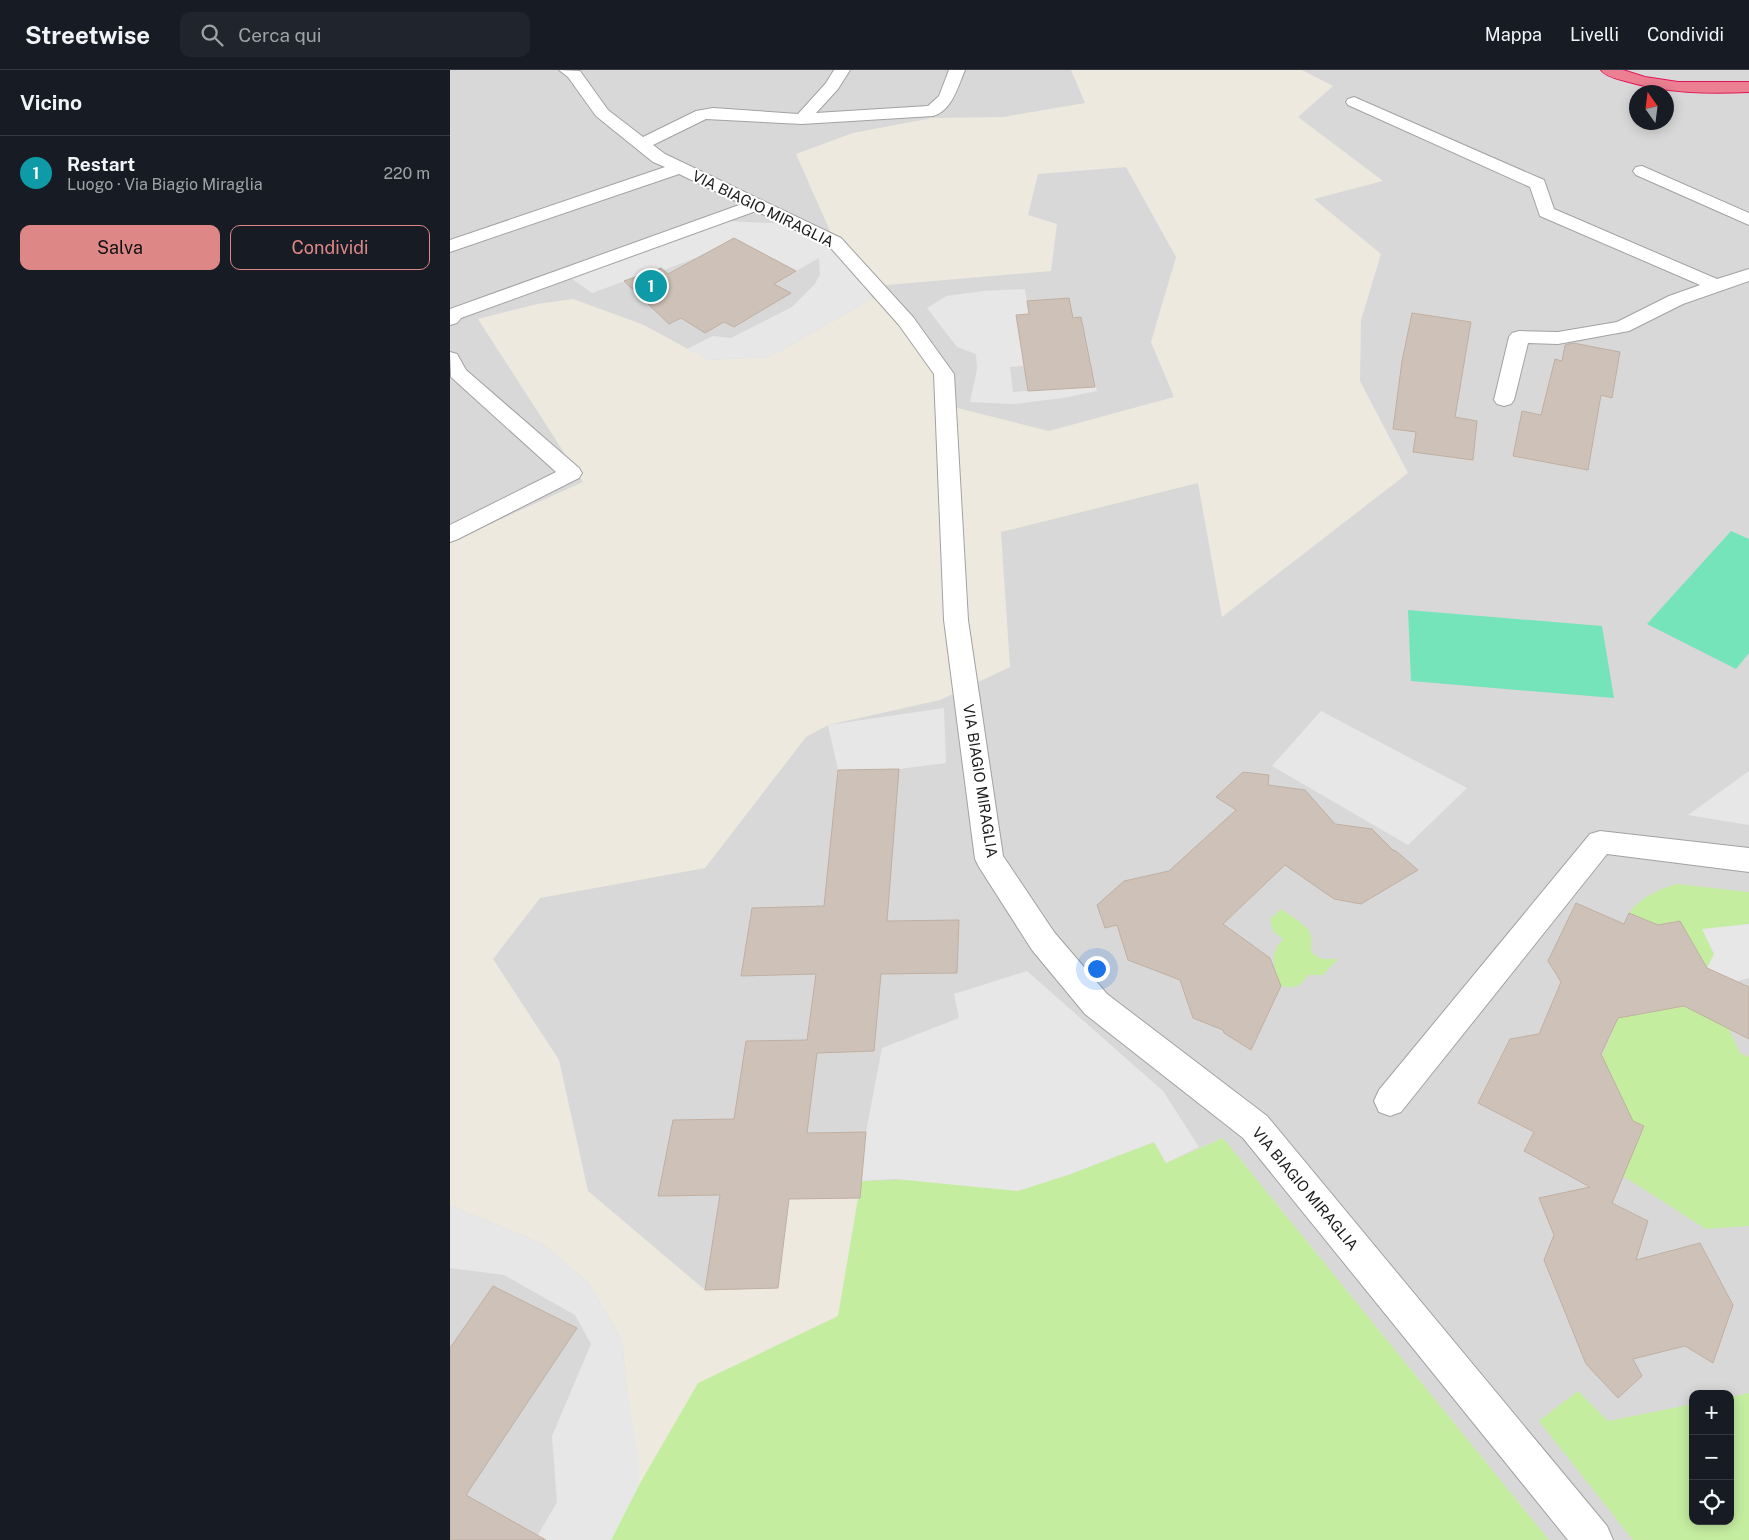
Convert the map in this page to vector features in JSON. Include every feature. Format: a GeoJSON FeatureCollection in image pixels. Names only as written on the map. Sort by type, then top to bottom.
{"type":"FeatureCollection","features":[{"type":"Feature","properties":{"kind":"highway"},"geometry":{"type":"LineString","coordinates":[[1609,70],[1636,79],[1686,88],[1749,86]]}},
{"type":"Feature","properties":{"kind":"street","name":"VIA BIAGIO MIRAGLIA"},"geometry":{"type":"LineString","coordinates":[[567,70],[574,74],[602,114],[659,158],[835,242],[906,321],[944,374],[956,620],[989,859],[1043,941],[1096,1004],[1255,1127],[1592,1540]]}},
{"type":"Feature","properties":{"kind":"street"},"geometry":{"type":"LineString","coordinates":[[802,120],[832,86],[842,70]]}},
{"type":"Feature","properties":{"kind":"street"},"geometry":{"type":"LineString","coordinates":[[641,144],[702,114],[713,113],[802,120],[933,111],[946,98],[957,70]]}},
{"type":"Feature","properties":{"kind":"street"},"geometry":{"type":"LineString","coordinates":[[1354,102],[1538,184],[1546,212],[1635,251],[1664,261],[1716,286]]}},
{"type":"Feature","properties":{"kind":"street"},"geometry":{"type":"LineString","coordinates":[[450,246],[679,168]]}},
{"type":"Feature","properties":{"kind":"street"},"geometry":{"type":"LineString","coordinates":[[1642,171],[1749,220]]}},
{"type":"Feature","properties":{"kind":"street"},"geometry":{"type":"LineString","coordinates":[[450,319],[454,314],[757,205]]}},
{"type":"Feature","properties":{"kind":"street"},"geometry":{"type":"LineString","coordinates":[[1504,400],[1519,337],[1558,338],[1622,327],[1676,300],[1749,275]]}},
{"type":"Feature","properties":{"kind":"street"},"geometry":{"type":"LineString","coordinates":[[450,358],[458,373],[571,473],[450,534]]}},
{"type":"Feature","properties":{"kind":"street"},"geometry":{"type":"LineString","coordinates":[[1390,1101],[1600,842],[1749,860]]}},
{"type":"Feature","properties":{"kind":"shaded area"},"geometry":{"type":"Polygon","coordinates":[[[450,70],[1071,70],[1085,103],[1003,117],[932,118],[853,133],[796,154],[835,242],[875,286],[1051,271],[1057,224],[1028,215],[1038,174],[1126,167],[1176,257],[1151,342],[1174,397],[1049,431],[945,405],[944,374],[906,321],[873,298],[770,357],[708,360],[644,325],[573,299],[537,304],[478,319],[583,482],[450,542],[450,70]]]}},
{"type":"Feature","properties":{"kind":"shaded area"},"geometry":{"type":"Polygon","coordinates":[[[1302,70],[1749,70],[1749,1540],[1549,1540],[1223,1138],[1166,1163],[860,1198],[789,1199],[778,1288],[705,1290],[588,1191],[559,1060],[493,959],[540,898],[705,868],[806,737],[828,725],[940,700],[1010,667],[1001,532],[1198,483],[1222,617],[1408,473],[1360,381],[1361,320],[1381,254],[1314,199],[1383,181],[1298,117],[1333,86],[1302,70]]]}},
{"type":"Feature","properties":{"kind":"shaded area"},"geometry":{"type":"Polygon","coordinates":[[[723,221],[791,224],[824,242],[843,259],[873,298],[770,357],[708,360],[687,349],[713,336],[731,338],[792,307],[814,285],[820,275],[819,258],[796,271],[734,238],[703,255],[664,270],[661,268],[592,293],[568,276],[723,221]]]}},
{"type":"Feature","properties":{"kind":"shaded area"},"geometry":{"type":"Polygon","coordinates":[[[1025,289],[1029,314],[1016,315],[1021,348],[1036,365],[1010,367],[1013,392],[1096,386],[1097,391],[1063,398],[1013,404],[970,402],[977,369],[976,354],[957,347],[927,308],[946,296],[983,291],[1025,289]]]}},
{"type":"Feature","properties":{"kind":"shaded area"},"geometry":{"type":"Polygon","coordinates":[[[944,708],[946,763],[899,769],[838,770],[828,725],[944,708]]]}},
{"type":"Feature","properties":{"kind":"shaded area"},"geometry":{"type":"Polygon","coordinates":[[[1321,711],[1467,788],[1408,845],[1272,766],[1321,711]]]}},
{"type":"Feature","properties":{"kind":"shaded area"},"geometry":{"type":"Polygon","coordinates":[[[1749,771],[1749,825],[1688,815],[1749,771]]]}},
{"type":"Feature","properties":{"kind":"shaded area"},"geometry":{"type":"Polygon","coordinates":[[[1749,924],[1749,978],[1737,981],[1707,968],[1714,954],[1702,929],[1749,924]]]}},
{"type":"Feature","properties":{"kind":"shaded area"},"geometry":{"type":"Polygon","coordinates":[[[1027,971],[1163,1091],[1199,1147],[1166,1163],[1154,1142],[1068,1175],[1018,1191],[895,1179],[861,1181],[866,1132],[882,1048],[959,1018],[954,994],[1027,971]]]}},
{"type":"Feature","properties":{"kind":"shaded area"},"geometry":{"type":"Polygon","coordinates":[[[450,1205],[543,1244],[588,1282],[622,1340],[627,1393],[610,1540],[450,1540],[450,1205]]]}},
{"type":"Feature","properties":{"kind":"shaded area"},"geometry":{"type":"Polygon","coordinates":[[[450,1205],[543,1244],[588,1282],[622,1340],[627,1393],[639,1461],[639,1485],[611,1540],[535,1540],[557,1502],[552,1436],[591,1344],[575,1315],[504,1275],[450,1268],[450,1205]]]}},
{"type":"Feature","properties":{"kind":"green space"},"geometry":{"type":"Polygon","coordinates":[[[1731,531],[1749,539],[1749,653],[1736,669],[1647,624],[1731,531]]]}},
{"type":"Feature","properties":{"kind":"green space"},"geometry":{"type":"Polygon","coordinates":[[[1408,610],[1602,626],[1614,698],[1411,681],[1408,610]]]}},
{"type":"Feature","properties":{"kind":"green space"},"geometry":{"type":"Polygon","coordinates":[[[1677,884],[1749,892],[1749,924],[1703,930],[1714,955],[1707,968],[1680,921],[1658,925],[1629,913],[1650,895],[1677,884]]]}},
{"type":"Feature","properties":{"kind":"green space"},"geometry":{"type":"Polygon","coordinates":[[[1281,909],[1299,921],[1310,933],[1312,953],[1322,959],[1338,959],[1323,975],[1308,975],[1300,985],[1294,987],[1281,986],[1274,961],[1275,950],[1283,939],[1273,931],[1270,919],[1281,909]]]}},
{"type":"Feature","properties":{"kind":"green space"},"geometry":{"type":"Polygon","coordinates":[[[1684,1006],[1728,1028],[1740,1053],[1749,1057],[1749,1226],[1706,1229],[1623,1176],[1644,1126],[1613,1111],[1602,1057],[1618,1018],[1684,1006]]]}},
{"type":"Feature","properties":{"kind":"green space"},"geometry":{"type":"Polygon","coordinates":[[[1223,1138],[1549,1540],[611,1540],[639,1485],[698,1383],[838,1316],[861,1181],[1068,1175],[1154,1142],[1166,1163],[1223,1138]]]}},
{"type":"Feature","properties":{"kind":"green space"},"geometry":{"type":"Polygon","coordinates":[[[1578,1391],[1608,1421],[1689,1405],[1689,1525],[1734,1525],[1734,1396],[1749,1393],[1749,1540],[1633,1540],[1539,1421],[1578,1391]]]}},
{"type":"Feature","properties":{"kind":"building"},"geometry":{"type":"Polygon","coordinates":[[[734,238],[796,271],[774,284],[791,293],[734,327],[724,322],[705,333],[681,318],[669,324],[624,281],[661,268],[668,274],[734,238]]]}},
{"type":"Feature","properties":{"kind":"building"},"geometry":{"type":"Polygon","coordinates":[[[1069,298],[1073,318],[1081,317],[1095,387],[1028,391],[1016,315],[1029,314],[1027,301],[1069,298]]]}},
{"type":"Feature","properties":{"kind":"building"},"geometry":{"type":"Polygon","coordinates":[[[1412,313],[1471,322],[1455,417],[1477,421],[1473,460],[1413,452],[1416,432],[1393,429],[1402,361],[1412,313]]]}},
{"type":"Feature","properties":{"kind":"building"},"geometry":{"type":"Polygon","coordinates":[[[1573,343],[1620,352],[1612,398],[1601,395],[1588,470],[1513,456],[1522,411],[1541,415],[1555,359],[1562,361],[1565,345],[1573,343]]]}},
{"type":"Feature","properties":{"kind":"building"},"geometry":{"type":"Polygon","coordinates":[[[899,769],[887,921],[959,920],[957,973],[881,974],[874,1051],[817,1053],[807,1133],[866,1132],[860,1198],[789,1199],[778,1288],[705,1290],[720,1195],[658,1196],[673,1120],[734,1119],[746,1041],[807,1040],[816,974],[741,976],[752,908],[824,906],[838,770],[899,769]]]}},
{"type":"Feature","properties":{"kind":"building"},"geometry":{"type":"Polygon","coordinates":[[[1243,772],[1269,775],[1268,785],[1305,790],[1335,824],[1372,829],[1393,850],[1418,870],[1361,904],[1334,899],[1285,865],[1223,924],[1270,958],[1281,986],[1251,1050],[1224,1033],[1223,1030],[1193,1018],[1180,980],[1128,960],[1117,925],[1105,928],[1097,905],[1124,881],[1169,871],[1236,810],[1216,797],[1243,772]]]}},
{"type":"Feature","properties":{"kind":"building"},"geometry":{"type":"Polygon","coordinates":[[[1576,903],[1624,924],[1629,913],[1658,925],[1680,921],[1707,968],[1749,987],[1749,1039],[1684,1006],[1618,1018],[1601,1054],[1633,1121],[1644,1126],[1612,1203],[1648,1221],[1636,1260],[1700,1243],[1733,1305],[1713,1363],[1685,1346],[1633,1359],[1642,1376],[1618,1398],[1586,1364],[1544,1260],[1554,1235],[1539,1198],[1590,1187],[1524,1151],[1534,1132],[1478,1103],[1510,1039],[1539,1034],[1561,982],[1548,961],[1576,903]]]}},
{"type":"Feature","properties":{"kind":"building"},"geometry":{"type":"Polygon","coordinates":[[[493,1286],[577,1328],[466,1495],[546,1540],[450,1540],[450,1348],[493,1286]]]}},
{"type":"Feature","properties":{"kind":"place","name":"Restart"},"geometry":{"type":"Point","coordinates":[651,286]}}]}
